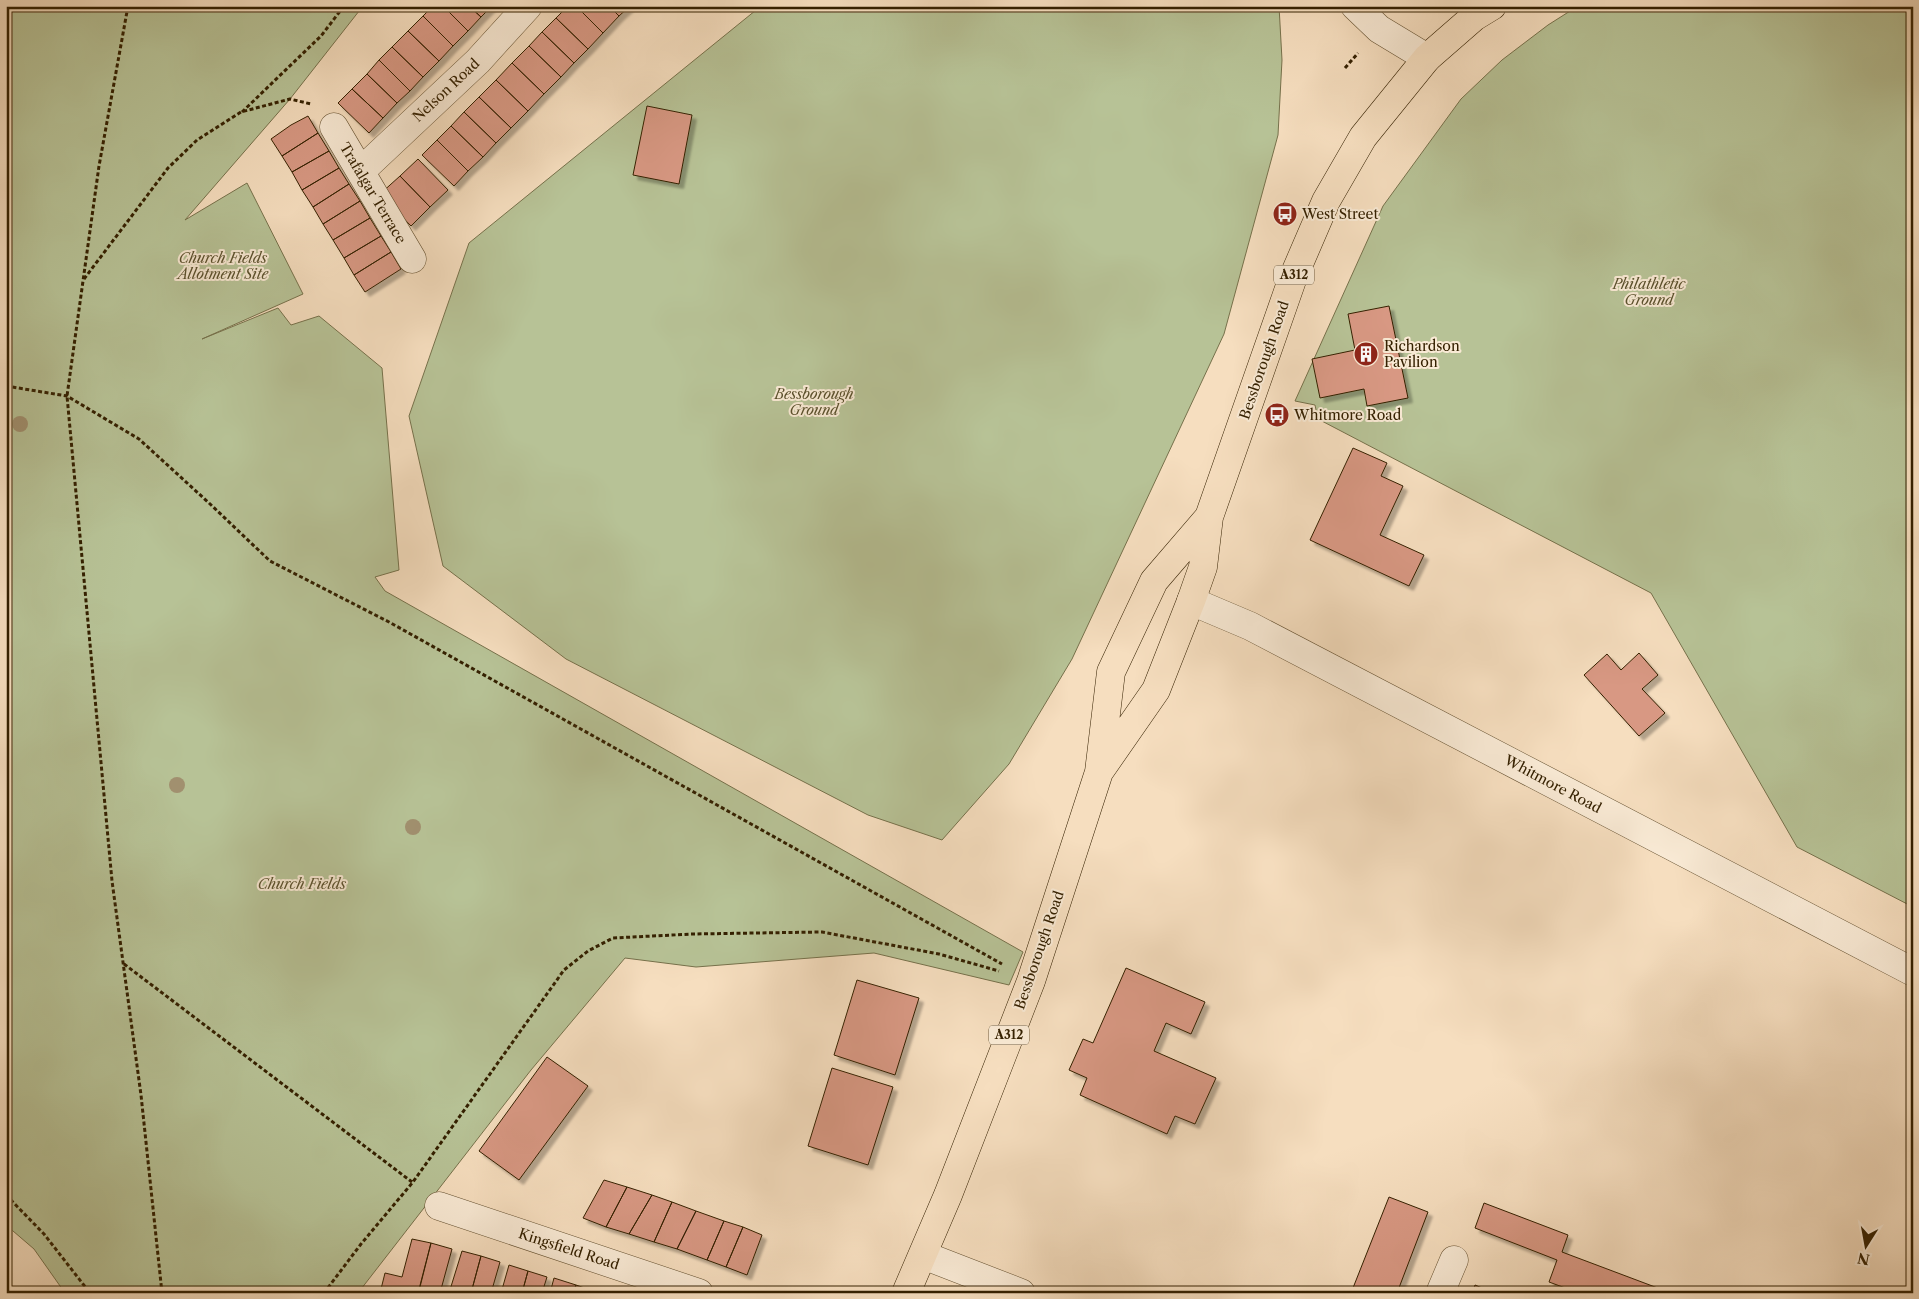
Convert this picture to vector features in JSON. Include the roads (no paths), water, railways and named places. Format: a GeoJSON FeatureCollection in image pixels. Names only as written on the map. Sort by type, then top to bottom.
{"type":"FeatureCollection","features":[{"type":"Feature","properties":{"kind":"main road","name":"A312"},"geometry":{"type":"LineString","coordinates":[[1427,58],[1474,17],[1492,6]]}},
{"type":"Feature","properties":{"kind":"main road","name":"Bessborough Road"},"geometry":{"type":"LineString","coordinates":[[1099,772],[1156,690],[1203,567],[1208,517],[1292,280],[1326,201],[1363,137],[1427,58]]}},
{"type":"Feature","properties":{"kind":"main road","name":"Bessborough Road"},"geometry":{"type":"LineString","coordinates":[[906,1293],[948,1195],[1031,981],[1099,772],[1111,672],[1154,581],[1208,517]]}},
{"type":"Feature","properties":{"kind":"street","name":"Nelson Road"},"geometry":{"type":"LineString","coordinates":[[361,171],[478,61],[528,6]]}},
{"type":"Feature","properties":{"kind":"street"},"geometry":{"type":"LineString","coordinates":[[1355,6],[1379,28],[1427,58]]}},
{"type":"Feature","properties":{"kind":"street","name":"Trafalgar Terrace"},"geometry":{"type":"LineString","coordinates":[[334,127],[412,259]]}},
{"type":"Feature","properties":{"kind":"street","name":"Whitmore Road"},"geometry":{"type":"LineString","coordinates":[[1191,601],[1250,626],[1913,972]]}},
{"type":"Feature","properties":{"kind":"street","name":"Kingsfield Road"},"geometry":{"type":"LineString","coordinates":[[439,1206],[699,1293]]}},
{"type":"Feature","properties":{"kind":"street"},"geometry":{"type":"LineString","coordinates":[[923,1255],[1021,1293]]}},
{"type":"Feature","properties":{"kind":"street"},"geometry":{"type":"LineString","coordinates":[[1440,1293],[1454,1260]]}},
{"type":"Feature","properties":{"kind":"place","name":"West Street"},"geometry":{"type":"Point","coordinates":[1285,214]}},
{"type":"Feature","properties":{"kind":"place","name":"Richardson Pavilion"},"geometry":{"type":"Point","coordinates":[1366,354]}},
{"type":"Feature","properties":{"kind":"place","name":"Whitmore Road"},"geometry":{"type":"Point","coordinates":[1277,415]}},
{"type":"Feature","properties":{"kind":"park label","name":"Church Fields Allotment Site"},"geometry":{"type":"Point","coordinates":[223,266]}},
{"type":"Feature","properties":{"kind":"park label","name":"Philathletic Ground"},"geometry":{"type":"Point","coordinates":[1649,292]}},
{"type":"Feature","properties":{"kind":"park label","name":"Bessborough Ground"},"geometry":{"type":"Point","coordinates":[814,402]}},
{"type":"Feature","properties":{"kind":"park label","name":"Church Fields"},"geometry":{"type":"Point","coordinates":[302,884]}}]}
